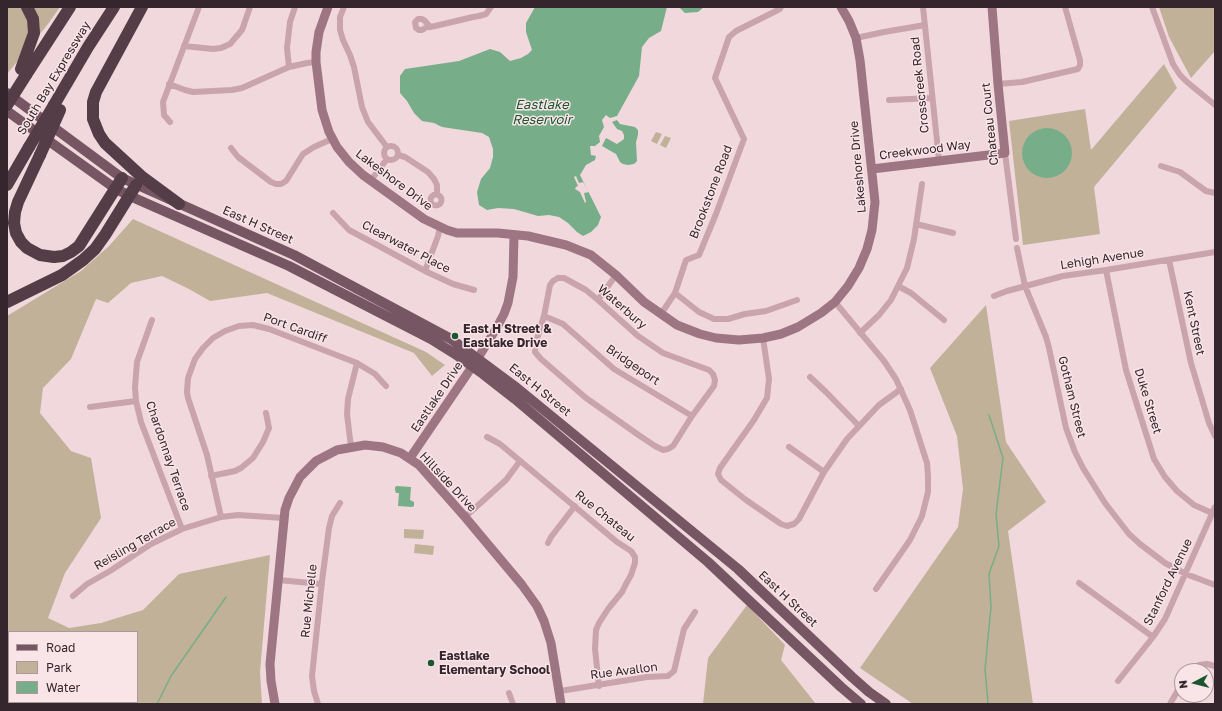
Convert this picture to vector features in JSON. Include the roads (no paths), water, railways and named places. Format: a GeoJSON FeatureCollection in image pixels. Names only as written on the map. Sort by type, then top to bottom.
{"type":"FeatureCollection","features":[{"type":"Feature","properties":{"kind":"highway"},"geometry":{"type":"LineString","coordinates":[[24,72],[34,33],[33,19],[27,7]]}},
{"type":"Feature","properties":{"kind":"highway","name":"South Bay Expressway"},"geometry":{"type":"LineString","coordinates":[[8,102],[24,72],[70,7]]}},
{"type":"Feature","properties":{"kind":"highway","name":"South Bay Expressway"},"geometry":{"type":"LineString","coordinates":[[7,185],[29,147],[57,107],[88,47],[114,7]]}},
{"type":"Feature","properties":{"kind":"highway"},"geometry":{"type":"LineString","coordinates":[[142,7],[96,92],[93,102],[93,119],[99,134],[106,143],[141,176],[179,204]]}},
{"type":"Feature","properties":{"kind":"highway"},"geometry":{"type":"LineString","coordinates":[[57,107],[40,155],[18,202],[14,218],[18,238],[27,248],[36,254],[58,257],[76,250],[85,239],[122,178]]}},
{"type":"Feature","properties":{"kind":"highway"},"geometry":{"type":"LineString","coordinates":[[7,302],[62,275],[83,260],[95,249],[106,235],[136,185]]}},
{"type":"Feature","properties":{"kind":"main road","name":"East H Street"},"geometry":{"type":"LineString","coordinates":[[8,102],[122,178],[294,255],[451,339],[515,399],[708,562],[861,704]]}},
{"type":"Feature","properties":{"kind":"main road","name":"East H Street"},"geometry":{"type":"LineString","coordinates":[[8,102],[116,189],[289,266],[475,362],[517,388],[738,569],[852,677],[886,704]]}},
{"type":"Feature","properties":{"kind":"street"},"geometry":{"type":"LineString","coordinates":[[170,122],[164,115],[163,102],[199,7]]}},
{"type":"Feature","properties":{"kind":"street"},"geometry":{"type":"LineString","coordinates":[[184,46],[213,49],[221,48],[230,44],[242,30],[250,7]]}},
{"type":"Feature","properties":{"kind":"street"},"geometry":{"type":"LineString","coordinates":[[289,67],[287,48],[290,22],[295,7]]}},
{"type":"Feature","properties":{"kind":"street","name":"Lakeshore Drive"},"geometry":{"type":"LineString","coordinates":[[328,7],[319,32],[316,62],[322,110],[332,139],[349,162],[371,180],[424,219],[457,233],[498,233],[542,238],[566,245],[591,255],[616,275],[644,302],[677,325],[700,334],[716,338],[739,340],[763,338],[781,334],[798,327],[817,316],[835,302],[854,277],[864,259],[870,240],[874,211],[872,169],[860,60],[856,38],[841,7]]}},
{"type":"Feature","properties":{"kind":"street"},"geometry":{"type":"LineString","coordinates":[[344,7],[340,18],[340,30],[354,67],[362,107],[368,122],[387,147]]}},
{"type":"Feature","properties":{"kind":"street"},"geometry":{"type":"LineString","coordinates":[[430,27],[486,14],[490,7]]}},
{"type":"Feature","properties":{"kind":"street","name":"Brookstone Road"},"geometry":{"type":"LineString","coordinates":[[661,314],[675,293],[686,260],[699,255],[744,139],[715,78],[729,37],[736,31],[780,9],[781,7]]}},
{"type":"Feature","properties":{"kind":"street","name":"Crosscreek Road"},"geometry":{"type":"LineString","coordinates":[[923,7],[939,160]]}},
{"type":"Feature","properties":{"kind":"street","name":"Chateau Court"},"geometry":{"type":"LineString","coordinates":[[992,7],[1005,153],[1016,239]]}},
{"type":"Feature","properties":{"kind":"street"},"geometry":{"type":"LineString","coordinates":[[998,84],[1022,82],[1078,69],[1080,66],[1080,60],[1065,7]]}},
{"type":"Feature","properties":{"kind":"street"},"geometry":{"type":"LineString","coordinates":[[1152,7],[1173,64],[1180,75],[1215,104]]}},
{"type":"Feature","properties":{"kind":"street"},"geometry":{"type":"LineString","coordinates":[[856,38],[925,25]]}},
{"type":"Feature","properties":{"kind":"street"},"geometry":{"type":"LineString","coordinates":[[169,84],[193,92],[232,90],[242,88],[289,67],[307,62],[316,62]]}},
{"type":"Feature","properties":{"kind":"street"},"geometry":{"type":"LineString","coordinates":[[889,100],[932,98]]}},
{"type":"Feature","properties":{"kind":"street"},"geometry":{"type":"LineString","coordinates":[[231,148],[238,157],[272,182],[281,184],[286,181],[303,154],[332,139]]}},
{"type":"Feature","properties":{"kind":"street"},"geometry":{"type":"LineString","coordinates":[[387,147],[394,147],[398,155]]}},
{"type":"Feature","properties":{"kind":"street"},"geometry":{"type":"LineString","coordinates":[[387,147],[384,153],[387,159]]}},
{"type":"Feature","properties":{"kind":"street","name":"Creekwood Way"},"geometry":{"type":"LineString","coordinates":[[872,169],[1005,153]]}},
{"type":"Feature","properties":{"kind":"street"},"geometry":{"type":"LineString","coordinates":[[387,159],[393,160],[398,155]]}},
{"type":"Feature","properties":{"kind":"street"},"geometry":{"type":"LineString","coordinates":[[398,155],[405,157],[428,172],[437,185],[437,194]]}},
{"type":"Feature","properties":{"kind":"street"},"geometry":{"type":"LineString","coordinates":[[371,180],[387,159]]}},
{"type":"Feature","properties":{"kind":"street"},"geometry":{"type":"LineString","coordinates":[[1161,166],[1180,172],[1206,191],[1215,193]]}},
{"type":"Feature","properties":{"kind":"street"},"geometry":{"type":"LineString","coordinates":[[860,333],[891,300],[898,286],[910,257],[922,184]]}},
{"type":"Feature","properties":{"kind":"street","name":"Clearwater Place"},"geometry":{"type":"LineString","coordinates":[[333,213],[349,230],[425,271],[454,284],[474,290]]}},
{"type":"Feature","properties":{"kind":"street"},"geometry":{"type":"LineString","coordinates":[[916,224],[953,233]]}},
{"type":"Feature","properties":{"kind":"street"},"geometry":{"type":"LineString","coordinates":[[425,271],[440,227]]}},
{"type":"Feature","properties":{"kind":"street","name":"Eastlake Drive"},"geometry":{"type":"LineString","coordinates":[[410,458],[496,329],[508,303],[513,277],[514,235]]}},
{"type":"Feature","properties":{"kind":"street","name":"Gotham Street"},"geometry":{"type":"LineString","coordinates":[[1017,248],[1025,286],[1046,337],[1062,415],[1075,452],[1083,468],[1105,503],[1129,534],[1140,544],[1165,563],[1186,574],[1215,585]]}},
{"type":"Feature","properties":{"kind":"street","name":"Lehigh Avenue"},"geometry":{"type":"LineString","coordinates":[[994,296],[1063,276],[1215,252]]}},
{"type":"Feature","properties":{"kind":"street","name":"Kent Street"},"geometry":{"type":"LineString","coordinates":[[1169,260],[1191,364],[1209,423],[1215,436]]}},
{"type":"Feature","properties":{"kind":"street","name":"Duke Street"},"geometry":{"type":"LineString","coordinates":[[1106,270],[1126,370],[1154,459],[1169,482],[1177,491],[1194,505],[1213,510]]}},
{"type":"Feature","properties":{"kind":"street"},"geometry":{"type":"LineString","coordinates":[[598,300],[616,275]]}},
{"type":"Feature","properties":{"kind":"street","name":"Waterbury"},"geometry":{"type":"LineString","coordinates":[[564,278],[586,290],[598,300],[638,336],[663,352],[709,370],[716,380],[714,386],[692,416],[673,446],[668,449],[663,450],[655,446],[586,398],[535,352],[536,342],[544,316],[550,286],[553,280],[564,278]]}},
{"type":"Feature","properties":{"kind":"street"},"geometry":{"type":"LineString","coordinates":[[898,286],[911,293],[944,320]]}},
{"type":"Feature","properties":{"kind":"street"},"geometry":{"type":"LineString","coordinates":[[675,293],[699,312],[714,319],[728,319],[745,314],[766,311],[797,300]]}},
{"type":"Feature","properties":{"kind":"street"},"geometry":{"type":"LineString","coordinates":[[835,302],[884,361],[902,389],[925,455],[928,476],[928,492],[922,516],[915,533],[876,589]]}},
{"type":"Feature","properties":{"kind":"street","name":"Bridgeport"},"geometry":{"type":"LineString","coordinates":[[544,316],[563,324],[614,369],[692,416]]}},
{"type":"Feature","properties":{"kind":"street","name":"Chardonnay Terrace"},"geometry":{"type":"LineString","coordinates":[[152,320],[137,362],[135,386],[136,401],[142,422],[182,529]]}},
{"type":"Feature","properties":{"kind":"street","name":"Port Cardiff"},"geometry":{"type":"LineString","coordinates":[[221,517],[207,455],[188,398],[188,378],[195,359],[213,338],[232,328],[253,325],[269,329],[357,363],[375,374],[386,386]]}},
{"type":"Feature","properties":{"kind":"street"},"geometry":{"type":"LineString","coordinates":[[763,338],[769,379],[767,398],[754,420],[720,468],[718,474],[721,480],[746,500],[781,524],[787,526],[794,524],[799,519],[824,472],[838,450],[879,405],[902,389]]}},
{"type":"Feature","properties":{"kind":"street"},"geometry":{"type":"LineString","coordinates":[[351,447],[347,414],[348,400],[357,363]]}},
{"type":"Feature","properties":{"kind":"street"},"geometry":{"type":"LineString","coordinates":[[810,377],[859,426]]}},
{"type":"Feature","properties":{"kind":"street"},"geometry":{"type":"LineString","coordinates":[[90,407],[136,401]]}},
{"type":"Feature","properties":{"kind":"street"},"geometry":{"type":"LineString","coordinates":[[211,476],[234,471],[241,468],[253,458],[263,442],[269,428],[266,413]]}},
{"type":"Feature","properties":{"kind":"street","name":"Rue Chateau"},"geometry":{"type":"LineString","coordinates":[[486,437],[500,444],[617,542],[630,551],[634,557],[635,562],[631,575],[622,592],[602,618],[596,630],[595,649],[599,686]]}},
{"type":"Feature","properties":{"kind":"street","name":"Hillside Drive"},"geometry":{"type":"LineString","coordinates":[[275,704],[270,664],[285,510],[292,491],[304,471],[316,461],[329,453],[365,445],[383,447],[401,453],[422,468],[522,585],[537,606],[544,620],[551,643],[562,704]]}},
{"type":"Feature","properties":{"kind":"street"},"geometry":{"type":"LineString","coordinates":[[789,447],[824,472]]}},
{"type":"Feature","properties":{"kind":"street"},"geometry":{"type":"LineString","coordinates":[[465,517],[506,480],[520,461]]}},
{"type":"Feature","properties":{"kind":"street","name":"Rue Michelle"},"geometry":{"type":"LineString","coordinates":[[318,704],[312,676],[322,584],[329,528],[332,516],[340,504]]}},
{"type":"Feature","properties":{"kind":"street"},"geometry":{"type":"LineString","coordinates":[[548,543],[575,506]]}},
{"type":"Feature","properties":{"kind":"street","name":"Stanford Avenue"},"geometry":{"type":"LineString","coordinates":[[1118,681],[1154,637],[1164,619],[1186,574],[1213,510]]}},
{"type":"Feature","properties":{"kind":"street","name":"Reisling Terrace"},"geometry":{"type":"LineString","coordinates":[[73,596],[87,584],[151,544],[182,529],[221,517],[242,515],[284,518]]}},
{"type":"Feature","properties":{"kind":"street"},"geometry":{"type":"LineString","coordinates":[[278,580],[322,584]]}},
{"type":"Feature","properties":{"kind":"street"},"geometry":{"type":"LineString","coordinates":[[1079,583],[1154,637]]}},
{"type":"Feature","properties":{"kind":"street","name":"Rue Avallon"},"geometry":{"type":"LineString","coordinates":[[560,691],[668,676],[674,671],[684,629],[695,612]]}},
{"type":"Feature","properties":{"kind":"street"},"geometry":{"type":"LineString","coordinates":[[509,693],[513,704]]}},
{"type":"Feature","properties":{"kind":"water","name":"Eastlake Reservoir"},"geometry":{"type":"Polygon","coordinates":[[[535,7],[667,7],[661,31],[649,38],[642,47],[639,76],[617,116],[610,118],[606,115],[602,120],[604,127],[599,136],[600,142],[595,146],[590,146],[591,155],[596,156],[595,160],[586,165],[580,175],[601,217],[598,225],[591,232],[583,236],[559,217],[549,215],[538,216],[514,209],[498,208],[487,210],[479,205],[477,192],[481,179],[490,168],[493,157],[493,149],[489,137],[482,133],[442,127],[434,123],[422,121],[414,113],[400,93],[400,76],[405,69],[459,61],[490,49],[500,52],[510,61],[528,54],[532,50],[526,32],[526,23],[535,7]]]}},
{"type":"Feature","properties":{"kind":"water"},"geometry":{"type":"Polygon","coordinates":[[[679,7],[704,7],[698,12],[685,13],[679,7]]]}},
{"type":"Feature","properties":{"kind":"water"},"geometry":{"type":"Polygon","coordinates":[[[617,120],[620,124],[635,127],[638,130],[636,142],[637,161],[634,164],[623,164],[620,162],[616,154],[602,146],[606,138],[617,144],[624,139],[622,131],[617,129],[612,122],[617,120]]]}},
{"type":"Feature","properties":{"kind":"water"},"geometry":{"type":"Polygon","coordinates":[[[1052,128],[1057,129],[1065,135],[1071,143],[1071,163],[1065,171],[1057,177],[1042,178],[1037,177],[1029,171],[1023,163],[1022,148],[1023,143],[1029,135],[1037,129],[1052,128]]]}},
{"type":"Feature","properties":{"kind":"water"},"geometry":{"type":"Polygon","coordinates":[[[395,487],[411,487],[410,500],[414,502],[414,506],[398,506],[399,493],[396,493],[395,490],[395,487]]]}},
{"type":"Feature","properties":{"kind":"waterway"},"geometry":{"type":"LineString","coordinates":[[988,704],[985,669],[991,607],[989,574],[999,546],[996,514],[1003,458],[989,415]]}},
{"type":"Feature","properties":{"kind":"waterway"},"geometry":{"type":"LineString","coordinates":[[157,704],[171,676],[226,597]]}},
{"type":"Feature","properties":{"kind":"place","name":"East H Street & Eastlake Drive"},"geometry":{"type":"Point","coordinates":[455,336]}},
{"type":"Feature","properties":{"kind":"place","name":"Eastlake Elementary School"},"geometry":{"type":"Point","coordinates":[431,663]}}]}
